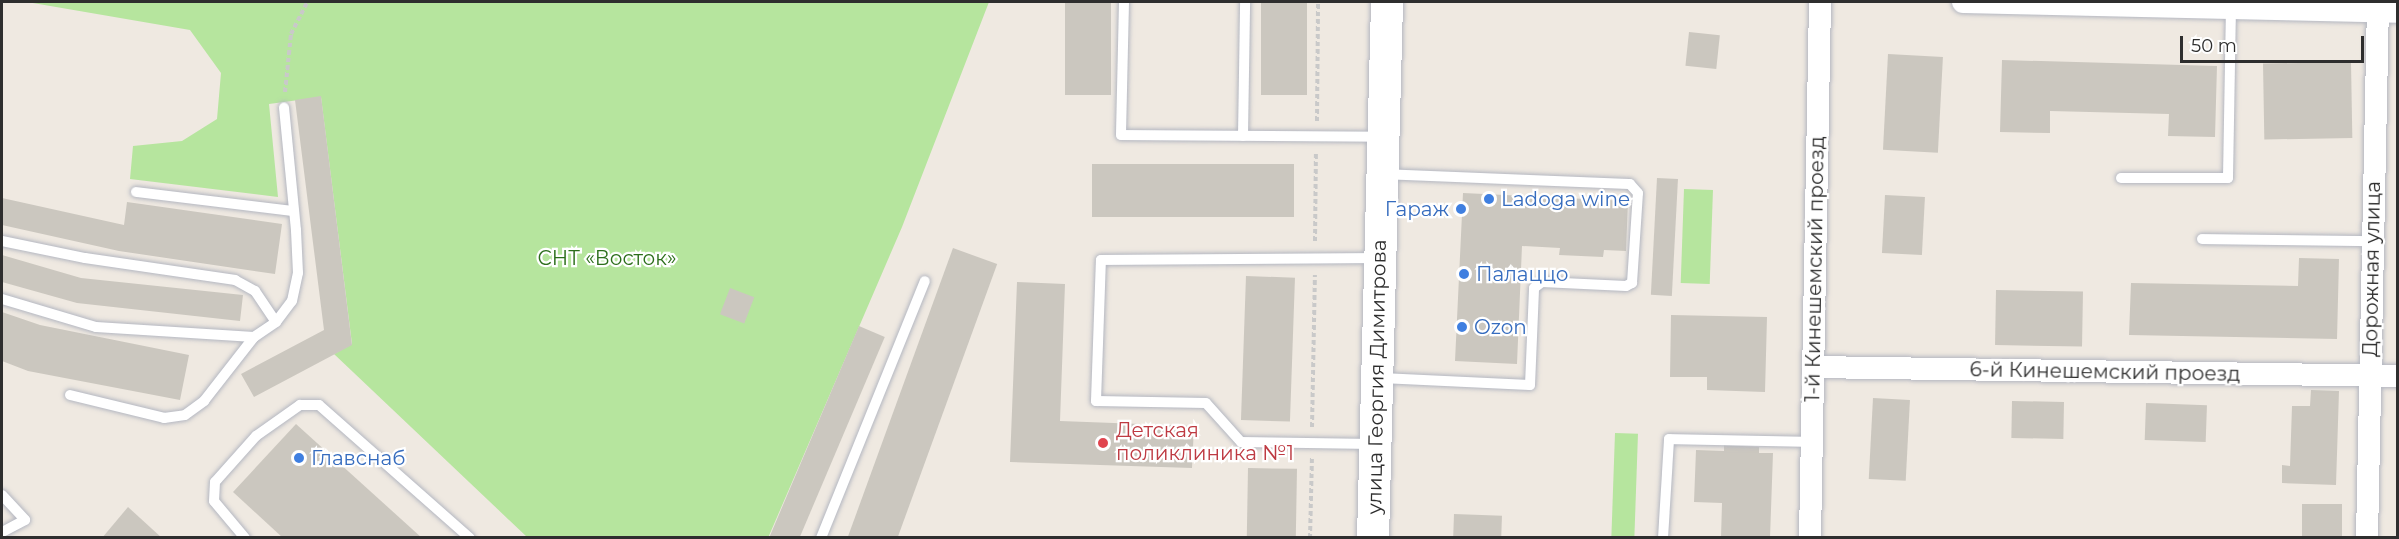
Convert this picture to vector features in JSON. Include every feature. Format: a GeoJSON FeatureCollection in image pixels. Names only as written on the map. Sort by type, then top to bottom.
{"type":"FeatureCollection","features":[{"type":"Feature","properties":{"kind":"main road","name":"улица Георгия Димитрова"},"geometry":{"type":"LineString","coordinates":[[1373,537],[1387,2]]}},
{"type":"Feature","properties":{"kind":"street","name":"1-й Кинешемский проезд"},"geometry":{"type":"LineString","coordinates":[[1810,537],[1820,2]]}},
{"type":"Feature","properties":{"kind":"street"},"geometry":{"type":"LineString","coordinates":[[1963,2],[2106,3],[2231,8],[2385,8]]}},
{"type":"Feature","properties":{"kind":"street","name":"Дорожная улица"},"geometry":{"type":"LineString","coordinates":[[2367,537],[2372,241],[2385,8]]}},
{"type":"Feature","properties":{"kind":"street","name":"6-й Кинешемский проезд"},"geometry":{"type":"LineString","coordinates":[[1813,367],[2397,376]]}},
{"type":"Feature","properties":{"kind":"lane"},"geometry":{"type":"LineString","coordinates":[[1124,2],[1121,135],[1383,137]]}},
{"type":"Feature","properties":{"kind":"lane"},"geometry":{"type":"LineString","coordinates":[[1243,136],[1245,2]]}},
{"type":"Feature","properties":{"kind":"lane"},"geometry":{"type":"LineString","coordinates":[[2121,178],[2228,178],[2231,8]]}},
{"type":"Feature","properties":{"kind":"lane"},"geometry":{"type":"LineString","coordinates":[[70,395],[164,418],[185,415],[204,401],[254,337],[276,322],[292,301],[298,273],[284,108]]}},
{"type":"Feature","properties":{"kind":"lane"},"geometry":{"type":"LineString","coordinates":[[1377,378],[1530,385],[1534,288],[1542,282],[1626,286],[1632,283],[1638,193],[1630,184],[1382,174]]}},
{"type":"Feature","properties":{"kind":"lane"},"geometry":{"type":"LineString","coordinates":[[136,192],[294,211]]}},
{"type":"Feature","properties":{"kind":"lane"},"geometry":{"type":"LineString","coordinates":[[2202,239],[2372,241]]}},
{"type":"Feature","properties":{"kind":"lane"},"geometry":{"type":"LineString","coordinates":[[2,241],[85,258],[235,280],[255,291],[276,322]]}},
{"type":"Feature","properties":{"kind":"lane"},"geometry":{"type":"LineString","coordinates":[[1376,444],[1241,442],[1206,403],[1096,400],[1101,261],[1380,258]]}},
{"type":"Feature","properties":{"kind":"lane"},"geometry":{"type":"LineString","coordinates":[[820,537],[926,281]]}},
{"type":"Feature","properties":{"kind":"lane"},"geometry":{"type":"LineString","coordinates":[[2,299],[96,327],[254,337]]}},
{"type":"Feature","properties":{"kind":"lane"},"geometry":{"type":"LineString","coordinates":[[244,537],[214,501],[215,482],[256,436],[300,405],[319,405],[470,537]]}},
{"type":"Feature","properties":{"kind":"lane"},"geometry":{"type":"LineString","coordinates":[[1663,537],[1669,439],[1811,442]]}},
{"type":"Feature","properties":{"kind":"lane"},"geometry":{"type":"LineString","coordinates":[[2,495],[24,520],[2,532]]}},
{"type":"Feature","properties":{"kind":"path"},"geometry":{"type":"LineString","coordinates":[[284,108],[291,34],[308,2]]}},
{"type":"Feature","properties":{"kind":"green space","name":"СНТ «Восток»"},"geometry":{"type":"Polygon","coordinates":[[[27,2],[989,2],[902,227],[768,538],[527,537],[334,354],[352,344],[321,97],[269,104],[278,197],[130,179],[133,146],[182,141],[217,119],[221,73],[190,30],[27,2]]]}},
{"type":"Feature","properties":{"kind":"green space"},"geometry":{"type":"Polygon","coordinates":[[[1684,189],[1713,190],[1710,284],[1681,283],[1684,189]]]}},
{"type":"Feature","properties":{"kind":"green space"},"geometry":{"type":"Polygon","coordinates":[[[1615,433],[1638,434],[1634,538],[1611,537],[1615,433]]]}},
{"type":"Feature","properties":{"kind":"building"},"geometry":{"type":"Polygon","coordinates":[[[1065,2],[1111,2],[1111,95],[1065,95],[1065,2]]]}},
{"type":"Feature","properties":{"kind":"building"},"geometry":{"type":"Polygon","coordinates":[[[1261,2],[1307,2],[1307,95],[1261,95],[1261,2]]]}},
{"type":"Feature","properties":{"kind":"building"},"geometry":{"type":"Polygon","coordinates":[[[1689,32],[1720,35],[1716,69],[1685,66],[1689,32]]]}},
{"type":"Feature","properties":{"kind":"building"},"geometry":{"type":"Polygon","coordinates":[[[1888,54],[1943,57],[1938,153],[1883,150],[1888,54]]]}},
{"type":"Feature","properties":{"kind":"building"},"geometry":{"type":"Polygon","coordinates":[[[2002,60],[2217,66],[2215,137],[2168,136],[2169,114],[2050,111],[2050,133],[2000,132],[2002,60]]]}},
{"type":"Feature","properties":{"kind":"building"},"geometry":{"type":"Polygon","coordinates":[[[2351,62],[2352,138],[2264,140],[2263,64],[2351,62]]]}},
{"type":"Feature","properties":{"kind":"building"},"geometry":{"type":"Polygon","coordinates":[[[321,96],[352,345],[254,397],[241,374],[324,330],[295,100],[321,96]]]}},
{"type":"Feature","properties":{"kind":"building"},"geometry":{"type":"Polygon","coordinates":[[[1092,164],[1294,164],[1294,217],[1092,217],[1092,164]]]}},
{"type":"Feature","properties":{"kind":"building"},"geometry":{"type":"Polygon","coordinates":[[[1657,178],[1678,179],[1672,296],[1651,295],[1657,178]]]}},
{"type":"Feature","properties":{"kind":"building"},"geometry":{"type":"Polygon","coordinates":[[[1463,193],[1628,201],[1626,251],[1604,250],[1603,257],[1559,255],[1560,248],[1522,246],[1517,364],[1455,361],[1463,193]]]}},
{"type":"Feature","properties":{"kind":"building"},"geometry":{"type":"Polygon","coordinates":[[[1885,195],[1925,197],[1922,255],[1882,253],[1885,195]]]}},
{"type":"Feature","properties":{"kind":"building"},"geometry":{"type":"Polygon","coordinates":[[[2,198],[124,225],[127,202],[282,224],[275,274],[119,251],[2,225],[2,198]]]}},
{"type":"Feature","properties":{"kind":"building"},"geometry":{"type":"Polygon","coordinates":[[[953,248],[997,264],[897,538],[847,538],[953,248]]]}},
{"type":"Feature","properties":{"kind":"building"},"geometry":{"type":"Polygon","coordinates":[[[2,255],[81,278],[243,295],[240,321],[77,303],[2,282],[2,255]]]}},
{"type":"Feature","properties":{"kind":"building"},"geometry":{"type":"Polygon","coordinates":[[[2299,258],[2339,259],[2337,339],[2129,335],[2131,283],[2298,286],[2299,258]]]}},
{"type":"Feature","properties":{"kind":"building"},"geometry":{"type":"Polygon","coordinates":[[[1246,276],[1295,278],[1290,422],[1241,420],[1246,276]]]}},
{"type":"Feature","properties":{"kind":"building"},"geometry":{"type":"Polygon","coordinates":[[[1017,282],[1065,284],[1060,421],[1194,426],[1192,468],[1010,462],[1017,282]]]}},
{"type":"Feature","properties":{"kind":"building"},"geometry":{"type":"Polygon","coordinates":[[[730,288],[754,297],[744,323],[720,314],[730,288]]]}},
{"type":"Feature","properties":{"kind":"building"},"geometry":{"type":"Polygon","coordinates":[[[1996,290],[2083,292],[2082,347],[1995,345],[1996,290]]]}},
{"type":"Feature","properties":{"kind":"building"},"geometry":{"type":"Polygon","coordinates":[[[2,312],[40,325],[189,355],[180,400],[28,371],[2,361],[2,312]]]}},
{"type":"Feature","properties":{"kind":"building"},"geometry":{"type":"Polygon","coordinates":[[[1671,315],[1767,317],[1765,392],[1707,390],[1707,377],[1670,377],[1671,315]]]}},
{"type":"Feature","properties":{"kind":"building"},"geometry":{"type":"Polygon","coordinates":[[[859,326],[885,337],[799,538],[769,538],[859,326]]]}},
{"type":"Feature","properties":{"kind":"building"},"geometry":{"type":"Polygon","coordinates":[[[2311,390],[2339,391],[2336,485],[2282,483],[2282,465],[2290,466],[2292,406],[2310,406],[2311,390]]]}},
{"type":"Feature","properties":{"kind":"building"},"geometry":{"type":"Polygon","coordinates":[[[1873,398],[1910,400],[1906,481],[1869,479],[1873,398]]]}},
{"type":"Feature","properties":{"kind":"building"},"geometry":{"type":"Polygon","coordinates":[[[2012,401],[2064,402],[2063,439],[2011,438],[2012,401]]]}},
{"type":"Feature","properties":{"kind":"building"},"geometry":{"type":"Polygon","coordinates":[[[2146,403],[2207,405],[2206,442],[2145,440],[2146,403]]]}},
{"type":"Feature","properties":{"kind":"building","name":"Главснаб"},"geometry":{"type":"Polygon","coordinates":[[[296,424],[422,538],[283,538],[233,492],[296,424]]]}},
{"type":"Feature","properties":{"kind":"building"},"geometry":{"type":"Polygon","coordinates":[[[1724,445],[1759,447],[1759,453],[1773,453],[1770,538],[1721,538],[1722,503],[1694,502],[1696,450],[1724,451],[1724,445]]]}},
{"type":"Feature","properties":{"kind":"building"},"geometry":{"type":"Polygon","coordinates":[[[1248,468],[1297,469],[1296,538],[1247,538],[1248,468]]]}},
{"type":"Feature","properties":{"kind":"building"},"geometry":{"type":"Polygon","coordinates":[[[2302,504],[2342,504],[2342,538],[2302,538],[2302,504]]]}},
{"type":"Feature","properties":{"kind":"building"},"geometry":{"type":"Polygon","coordinates":[[[128,507],[162,538],[102,538],[128,507]]]}},
{"type":"Feature","properties":{"kind":"building"},"geometry":{"type":"Polygon","coordinates":[[[1454,514],[1502,516],[1501,538],[1453,538],[1454,514]]]}},
{"type":"Feature","properties":{"kind":"place","name":"Ladoga wine"},"geometry":{"type":"Point","coordinates":[1489,199]}},
{"type":"Feature","properties":{"kind":"place","name":"Гараж"},"geometry":{"type":"Point","coordinates":[1461,209]}},
{"type":"Feature","properties":{"kind":"place","name":"Палаццо"},"geometry":{"type":"Point","coordinates":[1464,274]}},
{"type":"Feature","properties":{"kind":"place","name":"Ozon"},"geometry":{"type":"Point","coordinates":[1462,327]}},
{"type":"Feature","properties":{"kind":"place","name":"Детская поликлиника №1"},"geometry":{"type":"Point","coordinates":[1103,443]}},
{"type":"Feature","properties":{"kind":"place","name":"Главснаб"},"geometry":{"type":"Point","coordinates":[299,458]}}]}
